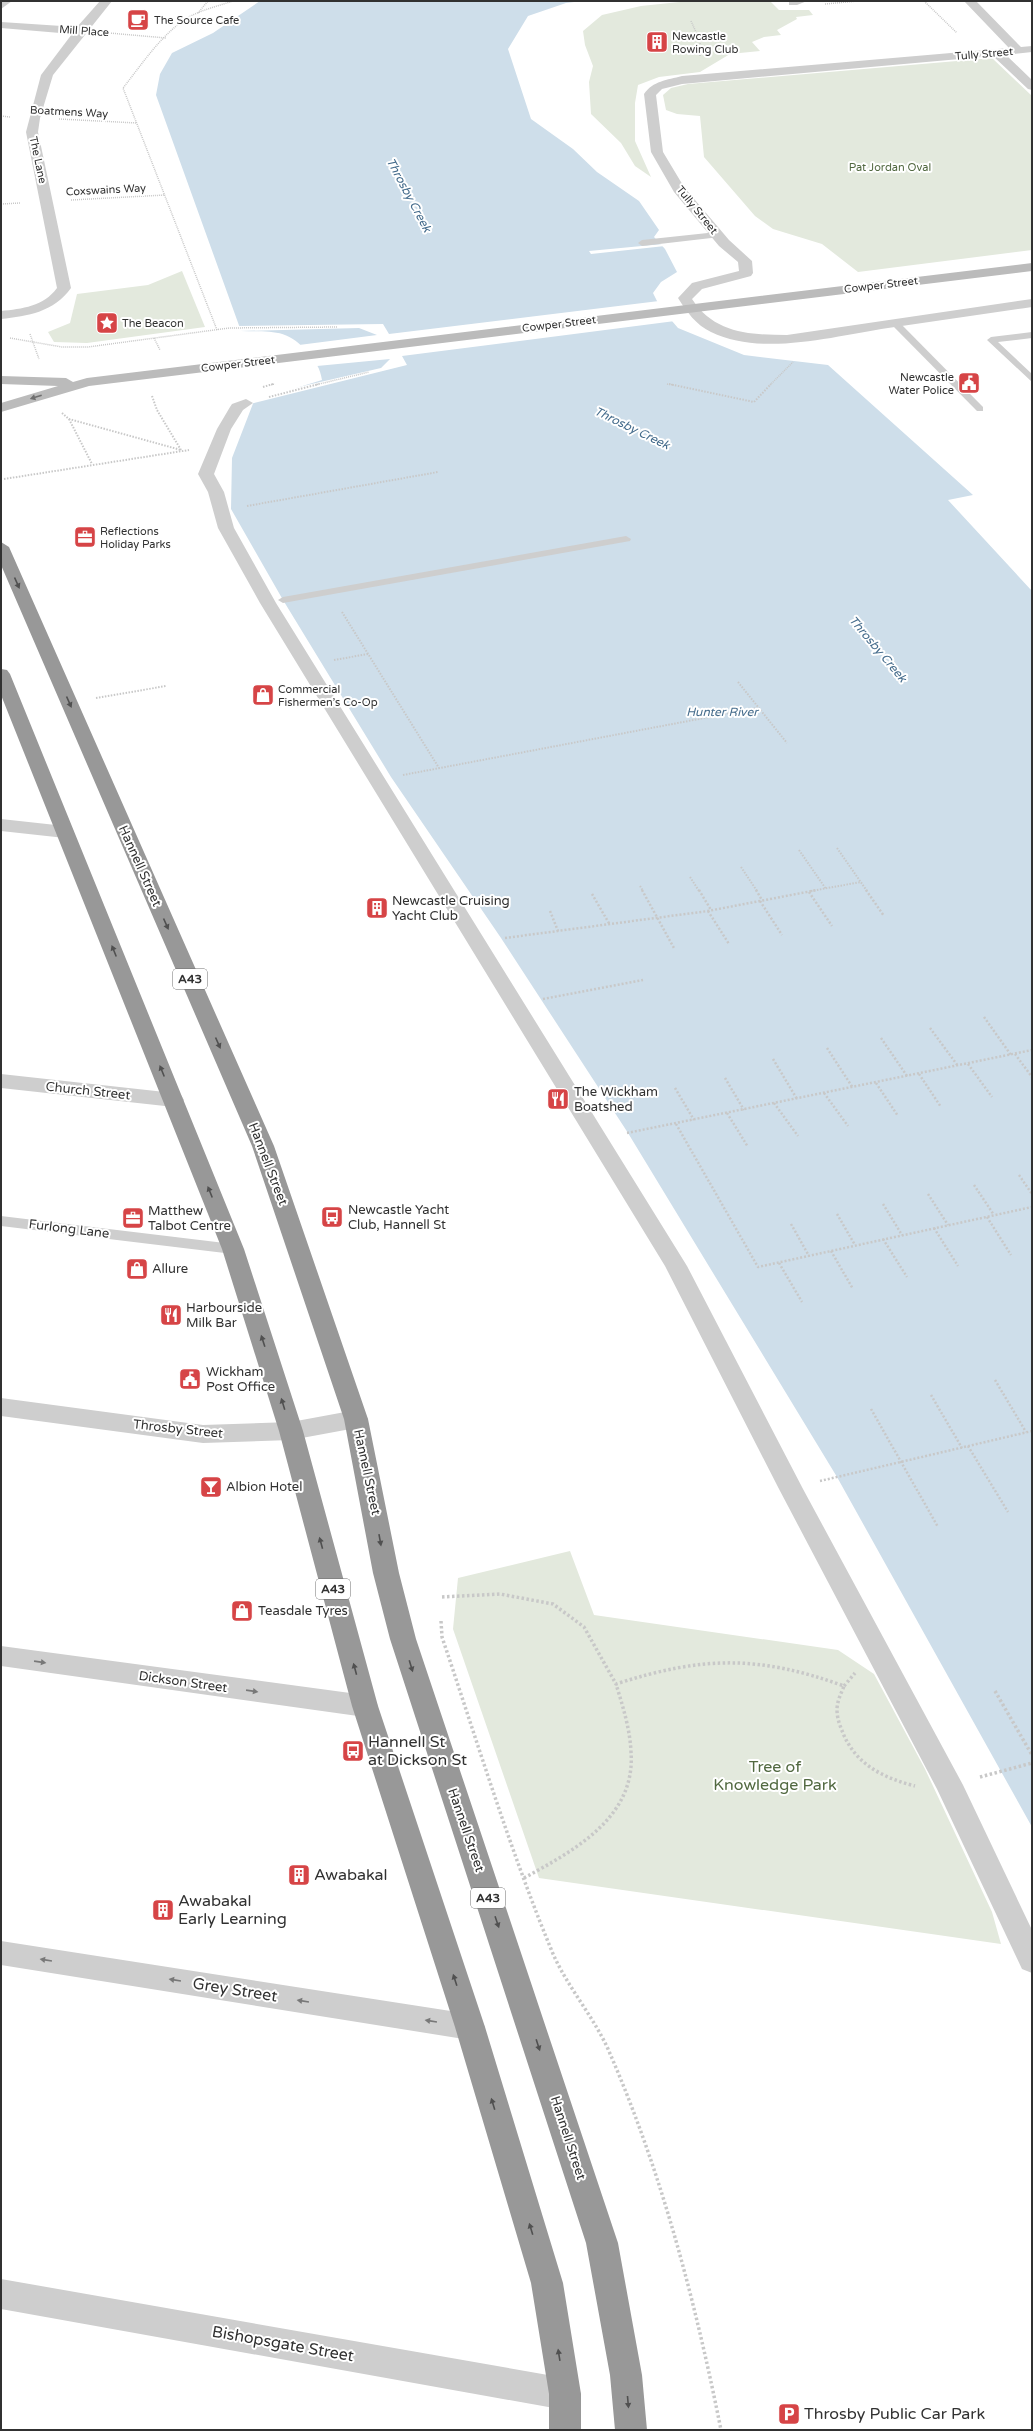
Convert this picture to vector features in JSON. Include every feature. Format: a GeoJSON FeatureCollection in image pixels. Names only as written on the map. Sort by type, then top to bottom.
{"type":"FeatureCollection","features":[{"type":"Feature","properties":{"kind":"highway","name":"Hannell Street"},"geometry":{"type":"LineString","coordinates":[[1,547],[263,1146],[356,1419],[386,1573],[403,1639],[602,2243],[626,2375],[631,2430]]}},
{"type":"Feature","properties":{"kind":"highway","name":"A43"},"geometry":{"type":"LineString","coordinates":[[1,674],[233,1249],[291,1431],[365,1706],[470,2027],[547,2283],[565,2394],[565,2430]]}},
{"type":"Feature","properties":{"kind":"main road","name":"Cowper Street"},"geometry":{"type":"LineString","coordinates":[[1,380],[87,382],[849,288],[1032,267]]}},
{"type":"Feature","properties":{"kind":"main road","name":"Cowper Street"},"geometry":{"type":"LineString","coordinates":[[1,408],[87,382]]}},
{"type":"Feature","properties":{"kind":"street"},"geometry":{"type":"LineString","coordinates":[[1,6],[6,1]]}},
{"type":"Feature","properties":{"kind":"street","name":"The Lane"},"geometry":{"type":"LineString","coordinates":[[1,315],[21,314],[46,304],[60,295],[64,288],[32,132],[34,118],[47,75],[80,31],[106,1]]}},
{"type":"Feature","properties":{"kind":"street"},"geometry":{"type":"LineString","coordinates":[[970,1],[1019,51]]}},
{"type":"Feature","properties":{"kind":"street","name":"Mill Place"},"geometry":{"type":"LineString","coordinates":[[1,25],[80,31]]}},
{"type":"Feature","properties":{"kind":"street","name":"Tully Street"},"geometry":{"type":"LineString","coordinates":[[1032,50],[682,80],[658,86],[650,94],[657,152],[679,189],[721,239],[745,261],[746,273],[697,286],[685,298],[688,305],[705,323],[718,331],[756,340],[787,339],[1032,303]]}},
{"type":"Feature","properties":{"kind":"street"},"geometry":{"type":"LineString","coordinates":[[997,53],[1032,86]]}},
{"type":"Feature","properties":{"kind":"street"},"geometry":{"type":"LineString","coordinates":[[246,404],[237,407],[224,429],[206,474],[216,492],[226,528],[268,603],[676,1266],[791,1489],[949,1786],[1032,1960]]}},
{"type":"Feature","properties":{"kind":"street"},"geometry":{"type":"LineString","coordinates":[[1,825],[65,832]]}},
{"type":"Feature","properties":{"kind":"street","name":"Church Street"},"geometry":{"type":"LineString","coordinates":[[1,1081],[174,1100]]}},
{"type":"Feature","properties":{"kind":"street","name":"Throsby Street"},"geometry":{"type":"LineString","coordinates":[[1,1408],[203,1434],[291,1431],[356,1419]]}},
{"type":"Feature","properties":{"kind":"street","name":"Dickson Street"},"geometry":{"type":"LineString","coordinates":[[1,1656],[365,1706]]}},
{"type":"Feature","properties":{"kind":"street","name":"Grey Street"},"geometry":{"type":"LineString","coordinates":[[1,1953],[470,2027]]}},
{"type":"Feature","properties":{"kind":"street","name":"Bishopsgate Street"},"geometry":{"type":"LineString","coordinates":[[1,2294],[565,2394]]}},
{"type":"Feature","properties":{"kind":"lane"},"geometry":{"type":"LineString","coordinates":[[642,243],[721,239]]}},
{"type":"Feature","properties":{"kind":"lane"},"geometry":{"type":"LineString","coordinates":[[651,251],[721,239]]}},
{"type":"Feature","properties":{"kind":"lane"},"geometry":{"type":"LineString","coordinates":[[896,323],[980,409]]}},
{"type":"Feature","properties":{"kind":"lane"},"geometry":{"type":"LineString","coordinates":[[1032,335],[991,340],[1032,379]]}},
{"type":"Feature","properties":{"kind":"lane"},"geometry":{"type":"LineString","coordinates":[[283,600],[626,539]]}},
{"type":"Feature","properties":{"kind":"lane","name":"Furlong Lane"},"geometry":{"type":"LineString","coordinates":[[1,1221],[233,1249]]}},
{"type":"Feature","properties":{"kind":"path"},"geometry":{"type":"LineString","coordinates":[[208,1],[197,13],[179,25],[123,88],[217,330]]}},
{"type":"Feature","properties":{"kind":"path"},"geometry":{"type":"LineString","coordinates":[[197,13],[233,1]]}},
{"type":"Feature","properties":{"kind":"path"},"geometry":{"type":"LineString","coordinates":[[822,4],[858,1]]}},
{"type":"Feature","properties":{"kind":"path"},"geometry":{"type":"LineString","coordinates":[[691,21],[700,41],[700,59]]}},
{"type":"Feature","properties":{"kind":"path","name":"Mill Place"},"geometry":{"type":"LineString","coordinates":[[80,31],[167,38]]}},
{"type":"Feature","properties":{"kind":"path","name":"Boatmens Way"},"geometry":{"type":"LineString","coordinates":[[1,116],[137,124]]}},
{"type":"Feature","properties":{"kind":"path","name":"Coxswains Way"},"geometry":{"type":"LineString","coordinates":[[1,204],[165,195]]}},
{"type":"Feature","properties":{"kind":"path"},"geometry":{"type":"LineString","coordinates":[[6,338],[62,347],[88,347],[229,328]]}},
{"type":"Feature","properties":{"kind":"path"},"geometry":{"type":"LineString","coordinates":[[33,342],[39,360]]}},
{"type":"Feature","properties":{"kind":"path"},"geometry":{"type":"LineString","coordinates":[[667,384],[754,402],[793,362]]}},
{"type":"Feature","properties":{"kind":"path"},"geometry":{"type":"LineString","coordinates":[[152,393],[154,404],[178,442],[181,450]]}},
{"type":"Feature","properties":{"kind":"path"},"geometry":{"type":"LineString","coordinates":[[60,410],[69,419],[92,464]]}},
{"type":"Feature","properties":{"kind":"path"},"geometry":{"type":"LineString","coordinates":[[69,419],[181,450]]}},
{"type":"Feature","properties":{"kind":"path"},"geometry":{"type":"LineString","coordinates":[[4,479],[181,450]]}},
{"type":"Feature","properties":{"kind":"path"},"geometry":{"type":"LineString","coordinates":[[246,506],[438,472]]}},
{"type":"Feature","properties":{"kind":"path"},"geometry":{"type":"LineString","coordinates":[[328,592],[369,654],[439,768]]}},
{"type":"Feature","properties":{"kind":"path"},"geometry":{"type":"LineString","coordinates":[[330,661],[369,654]]}},
{"type":"Feature","properties":{"kind":"path"},"geometry":{"type":"LineString","coordinates":[[738,682],[757,708],[787,743]]}},
{"type":"Feature","properties":{"kind":"path"},"geometry":{"type":"LineString","coordinates":[[107,696],[166,686]]}},
{"type":"Feature","properties":{"kind":"path"},"geometry":{"type":"LineString","coordinates":[[398,776],[757,708]]}},
{"type":"Feature","properties":{"kind":"path"},"geometry":{"type":"LineString","coordinates":[[837,848],[884,916]]}},
{"type":"Feature","properties":{"kind":"path"},"geometry":{"type":"LineString","coordinates":[[799,850],[826,889]]}},
{"type":"Feature","properties":{"kind":"path"},"geometry":{"type":"LineString","coordinates":[[741,868],[782,935]]}},
{"type":"Feature","properties":{"kind":"path"},"geometry":{"type":"LineString","coordinates":[[690,876],[729,944]]}},
{"type":"Feature","properties":{"kind":"path"},"geometry":{"type":"LineString","coordinates":[[501,938],[659,918],[861,882]]}},
{"type":"Feature","properties":{"kind":"path"},"geometry":{"type":"LineString","coordinates":[[640,886],[659,918],[674,948]]}},
{"type":"Feature","properties":{"kind":"path"},"geometry":{"type":"LineString","coordinates":[[809,892],[832,926]]}},
{"type":"Feature","properties":{"kind":"path"},"geometry":{"type":"LineString","coordinates":[[592,894],[610,925]]}},
{"type":"Feature","properties":{"kind":"path"},"geometry":{"type":"LineString","coordinates":[[550,911],[558,931]]}},
{"type":"Feature","properties":{"kind":"path"},"geometry":{"type":"LineString","coordinates":[[516,1005],[643,980]]}},
{"type":"Feature","properties":{"kind":"path"},"geometry":{"type":"LineString","coordinates":[[984,1017],[1011,1055]]}},
{"type":"Feature","properties":{"kind":"path"},"geometry":{"type":"LineString","coordinates":[[930,1028],[958,1066]]}},
{"type":"Feature","properties":{"kind":"path"},"geometry":{"type":"LineString","coordinates":[[881,1038],[907,1076]]}},
{"type":"Feature","properties":{"kind":"path"},"geometry":{"type":"LineString","coordinates":[[827,1048],[853,1088]]}},
{"type":"Feature","properties":{"kind":"path"},"geometry":{"type":"LineString","coordinates":[[628,1133],[853,1088],[1032,1050]]}},
{"type":"Feature","properties":{"kind":"path"},"geometry":{"type":"LineString","coordinates":[[1015,1054],[1032,1077]]}},
{"type":"Feature","properties":{"kind":"path"},"geometry":{"type":"LineString","coordinates":[[773,1059],[797,1099]]}},
{"type":"Feature","properties":{"kind":"path"},"geometry":{"type":"LineString","coordinates":[[968,1064],[992,1097]]}},
{"type":"Feature","properties":{"kind":"path"},"geometry":{"type":"LineString","coordinates":[[919,1074],[942,1107]]}},
{"type":"Feature","properties":{"kind":"path"},"geometry":{"type":"LineString","coordinates":[[725,1078],[744,1110]]}},
{"type":"Feature","properties":{"kind":"path"},"geometry":{"type":"LineString","coordinates":[[876,1083],[898,1116]]}},
{"type":"Feature","properties":{"kind":"path"},"geometry":{"type":"LineString","coordinates":[[675,1088],[694,1120]]}},
{"type":"Feature","properties":{"kind":"path"},"geometry":{"type":"LineString","coordinates":[[824,1093],[848,1126]]}},
{"type":"Feature","properties":{"kind":"path"},"geometry":{"type":"LineString","coordinates":[[774,1103],[798,1136]]}},
{"type":"Feature","properties":{"kind":"path"},"geometry":{"type":"LineString","coordinates":[[727,1113],[748,1147]]}},
{"type":"Feature","properties":{"kind":"path"},"geometry":{"type":"LineString","coordinates":[[676,1124],[758,1267],[1032,1207]]}},
{"type":"Feature","properties":{"kind":"path"},"geometry":{"type":"LineString","coordinates":[[1018,1175],[1032,1194]]}},
{"type":"Feature","properties":{"kind":"path"},"geometry":{"type":"LineString","coordinates":[[974,1185],[994,1215]]}},
{"type":"Feature","properties":{"kind":"path"},"geometry":{"type":"LineString","coordinates":[[928,1194],[948,1225]]}},
{"type":"Feature","properties":{"kind":"path"},"geometry":{"type":"LineString","coordinates":[[883,1204],[902,1235]]}},
{"type":"Feature","properties":{"kind":"path"},"geometry":{"type":"LineString","coordinates":[[836,1214],[855,1245]]}},
{"type":"Feature","properties":{"kind":"path"},"geometry":{"type":"LineString","coordinates":[[987,1217],[1011,1255]]}},
{"type":"Feature","properties":{"kind":"path"},"geometry":{"type":"LineString","coordinates":[[791,1224],[809,1256]]}},
{"type":"Feature","properties":{"kind":"path"},"geometry":{"type":"LineString","coordinates":[[934,1228],[958,1266]]}},
{"type":"Feature","properties":{"kind":"path"},"geometry":{"type":"LineString","coordinates":[[883,1240],[907,1277]]}},
{"type":"Feature","properties":{"kind":"path"},"geometry":{"type":"LineString","coordinates":[[831,1251],[853,1289]]}},
{"type":"Feature","properties":{"kind":"path"},"geometry":{"type":"LineString","coordinates":[[779,1262],[802,1302]]}},
{"type":"Feature","properties":{"kind":"path"},"geometry":{"type":"LineString","coordinates":[[995,1380],[1026,1432]]}},
{"type":"Feature","properties":{"kind":"path"},"geometry":{"type":"LineString","coordinates":[[931,1394],[962,1448]]}},
{"type":"Feature","properties":{"kind":"path"},"geometry":{"type":"LineString","coordinates":[[871,1409],[938,1527]]}},
{"type":"Feature","properties":{"kind":"path"},"geometry":{"type":"LineString","coordinates":[[837,1477],[902,1463],[1032,1431]]}},
{"type":"Feature","properties":{"kind":"path"},"geometry":{"type":"LineString","coordinates":[[968,1446],[1008,1512]]}},
{"type":"Feature","properties":{"kind":"path"},"geometry":{"type":"LineString","coordinates":[[442,1597],[500,1594],[553,1604],[584,1627],[616,1684],[632,1735],[632,1773],[620,1807],[588,1841],[553,1863],[524,1878]]}},
{"type":"Feature","properties":{"kind":"path"},"geometry":{"type":"LineString","coordinates":[[441,1621],[442,1638],[524,1878],[552,1952],[607,2047],[656,2175],[701,2332],[721,2430]]}},
{"type":"Feature","properties":{"kind":"path"},"geometry":{"type":"LineString","coordinates":[[616,1684],[666,1670],[709,1662],[772,1664],[799,1670],[844,1686],[837,1707],[843,1735],[847,1745],[872,1771],[892,1781],[918,1787],[949,1786]]}},
{"type":"Feature","properties":{"kind":"path"},"geometry":{"type":"LineString","coordinates":[[995,1691],[1032,1755]]}},
{"type":"Feature","properties":{"kind":"path"},"geometry":{"type":"LineString","coordinates":[[1001,1772],[1032,1763]]}},
{"type":"Feature","properties":{"kind":"green space"},"geometry":{"type":"Polygon","coordinates":[[[689,1],[770,1],[779,10],[809,10],[813,15],[796,17],[797,19],[777,30],[781,35],[764,37],[752,42],[760,51],[730,54],[700,72],[659,77],[638,85],[635,103],[635,141],[651,177],[635,166],[621,143],[591,114],[589,82],[593,66],[585,45],[583,31],[602,15],[641,6],[689,1]]]}},
{"type":"Feature","properties":{"kind":"green space","name":"Pat Jordan Oval"},"geometry":{"type":"Polygon","coordinates":[[[992,58],[1032,96],[1032,250],[858,272],[822,244],[773,229],[755,216],[704,157],[700,116],[677,114],[666,110],[663,95],[671,88],[688,84],[992,58]]]}},
{"type":"Feature","properties":{"kind":"green space"},"geometry":{"type":"Polygon","coordinates":[[[182,271],[205,327],[87,343],[54,342],[48,332],[70,323],[77,294],[148,285],[182,271]]]}},
{"type":"Feature","properties":{"kind":"green space","name":"Tree of Knowledge Park"},"geometry":{"type":"Polygon","coordinates":[[[570,1551],[594,1615],[838,1650],[874,1674],[925,1769],[992,1912],[1001,1944],[539,1878],[453,1629],[458,1578],[570,1551]]]}},
{"type":"Feature","properties":{"kind":"water","name":"Hunter River"},"geometry":{"type":"Polygon","coordinates":[[[260,1],[582,1],[566,3],[528,16],[508,49],[531,119],[573,149],[597,172],[639,201],[659,230],[654,237],[665,249],[677,272],[661,282],[653,293],[660,307],[678,328],[744,355],[828,365],[973,495],[948,500],[1032,591],[1032,1827],[837,1477],[628,1133],[501,938],[391,777],[283,600],[231,509],[232,458],[254,401],[322,380],[319,369],[311,356],[293,339],[278,333],[241,331],[156,95],[160,74],[172,53],[213,33],[260,1]]]}},
{"type":"Feature","properties":{"kind":"pier"},"geometry":{"type":"Polygon","coordinates":[[[663,244],[665,246],[591,254],[589,251],[663,244]]]}},
{"type":"Feature","properties":{"kind":"pier"},"geometry":{"type":"Polygon","coordinates":[[[659,301],[675,321],[402,356],[407,365],[250,404],[252,399],[264,395],[381,368],[390,359],[317,366],[299,345],[377,335],[359,328],[239,331],[237,326],[383,324],[389,334],[659,301]]]}},
{"type":"Feature","properties":{"kind":"place","name":"The Source Cafe"},"geometry":{"type":"Point","coordinates":[138,20]}},
{"type":"Feature","properties":{"kind":"place","name":"Newcastle Rowing Club"},"geometry":{"type":"Point","coordinates":[657,42]}},
{"type":"Feature","properties":{"kind":"place","name":"The Beacon"},"geometry":{"type":"Point","coordinates":[107,323]}},
{"type":"Feature","properties":{"kind":"place","name":"Newcastle Water Police"},"geometry":{"type":"Point","coordinates":[969,383]}},
{"type":"Feature","properties":{"kind":"place","name":"Reflections Holiday Parks"},"geometry":{"type":"Point","coordinates":[85,537]}},
{"type":"Feature","properties":{"kind":"place","name":"Commercial Fishermen’s Co-Op"},"geometry":{"type":"Point","coordinates":[263,695]}},
{"type":"Feature","properties":{"kind":"place","name":"Newcastle Cruising Yacht Club"},"geometry":{"type":"Point","coordinates":[377,908]}},
{"type":"Feature","properties":{"kind":"place","name":"The Wickham Boatshed"},"geometry":{"type":"Point","coordinates":[558,1099]}},
{"type":"Feature","properties":{"kind":"place","name":"Newcastle Yacht Club, Hannell St"},"geometry":{"type":"Point","coordinates":[332,1217]}},
{"type":"Feature","properties":{"kind":"place","name":"Matthew Talbot Centre"},"geometry":{"type":"Point","coordinates":[133,1218]}},
{"type":"Feature","properties":{"kind":"place","name":"Allure"},"geometry":{"type":"Point","coordinates":[137,1269]}},
{"type":"Feature","properties":{"kind":"place","name":"Harbourside Milk Bar"},"geometry":{"type":"Point","coordinates":[171,1315]}},
{"type":"Feature","properties":{"kind":"place","name":"Wickham Post Office"},"geometry":{"type":"Point","coordinates":[190,1379]}},
{"type":"Feature","properties":{"kind":"place","name":"Albion Hotel"},"geometry":{"type":"Point","coordinates":[211,1487]}},
{"type":"Feature","properties":{"kind":"place","name":"Teasdale Tyres"},"geometry":{"type":"Point","coordinates":[242,1611]}},
{"type":"Feature","properties":{"kind":"place","name":"Hannell St at Dickson St"},"geometry":{"type":"Point","coordinates":[353,1751]}},
{"type":"Feature","properties":{"kind":"place","name":"Awabakal"},"geometry":{"type":"Point","coordinates":[299,1875]}},
{"type":"Feature","properties":{"kind":"place","name":"Awabakal Early Learning"},"geometry":{"type":"Point","coordinates":[163,1910]}},
{"type":"Feature","properties":{"kind":"place","name":"Throsby Public Car Park"},"geometry":{"type":"Point","coordinates":[789,2414]}},
{"type":"Feature","properties":{"kind":"water label","name":"Throsby Creek"},"geometry":{"type":"Point","coordinates":[409,195]}},
{"type":"Feature","properties":{"kind":"water label","name":"Throsby Creek"},"geometry":{"type":"Point","coordinates":[632,428]}},
{"type":"Feature","properties":{"kind":"water label","name":"Throsby Creek"},"geometry":{"type":"Point","coordinates":[878,649]}}]}
